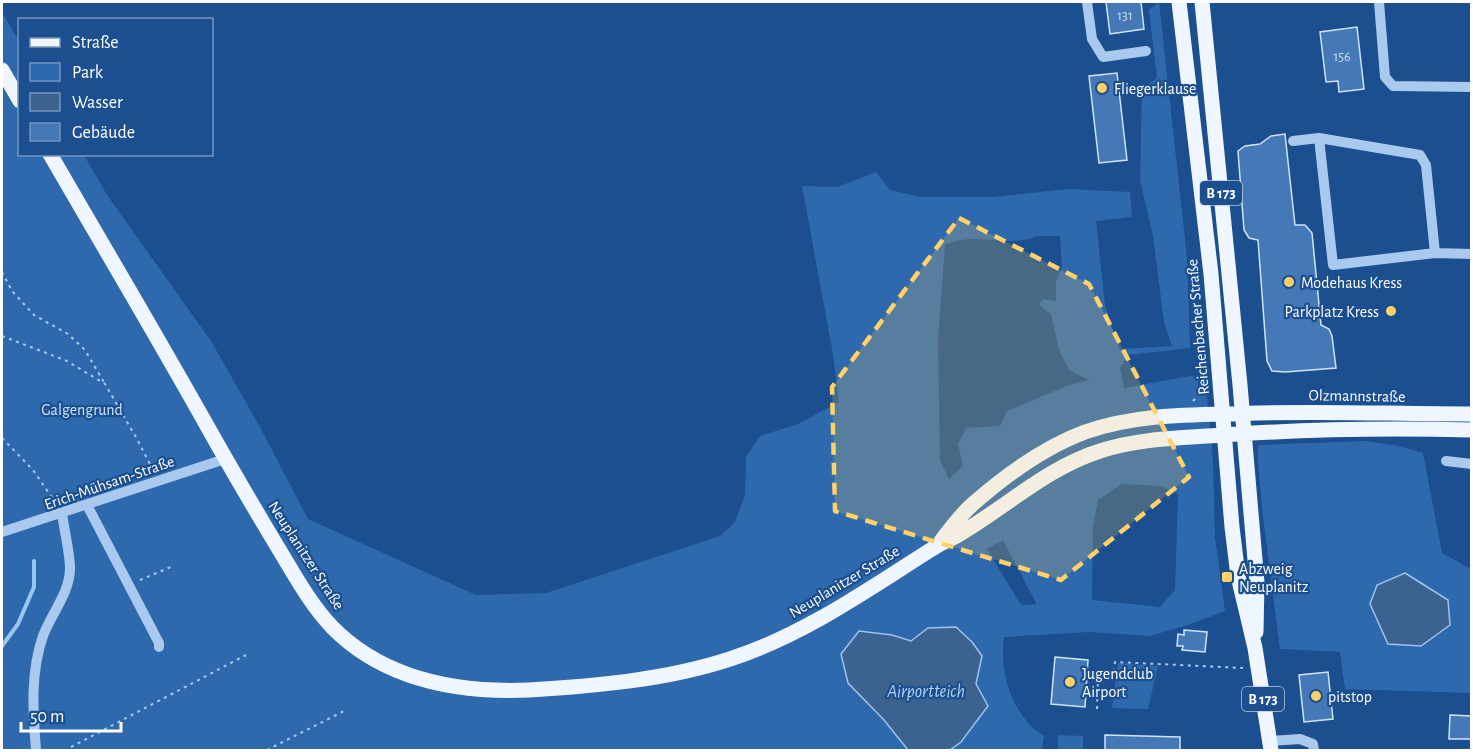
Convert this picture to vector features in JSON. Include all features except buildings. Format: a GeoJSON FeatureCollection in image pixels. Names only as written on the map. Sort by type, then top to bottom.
{"type":"FeatureCollection","features":[{"type":"Feature","properties":{"kind":"main road","name":"Reichenbacher Straße"},"geometry":{"type":"LineString","coordinates":[[1179,2],[1211,274],[1238,576],[1256,648]]}},
{"type":"Feature","properties":{"kind":"main road","name":"Reichenbacher Straße"},"geometry":{"type":"LineString","coordinates":[[1202,2],[1257,583],[1256,648],[1270,746]]}},
{"type":"Feature","properties":{"kind":"main road"},"geometry":{"type":"LineString","coordinates":[[2,70],[18,98]]}},
{"type":"Feature","properties":{"kind":"main road","name":"Neuplanitzer Straße"},"geometry":{"type":"LineString","coordinates":[[51,156],[225,459],[292,570],[331,625],[352,645],[397,671],[421,679],[475,690],[556,688],[611,683],[686,671],[728,660],[755,651],[826,617],[1069,464],[1101,450],[1138,443],[1243,433]]}},
{"type":"Feature","properties":{"kind":"main road","name":"Neuplanitzer Straße"},"geometry":{"type":"LineString","coordinates":[[937,545],[972,504],[1020,468],[1058,444],[1084,433],[1137,419],[1242,413]]}},
{"type":"Feature","properties":{"kind":"main road","name":"Olzmannstraße"},"geometry":{"type":"LineString","coordinates":[[1242,413],[1472,414]]}},
{"type":"Feature","properties":{"kind":"main road","name":"Olzmannstraße"},"geometry":{"type":"LineString","coordinates":[[1243,433],[1354,428],[1472,430]]}},
{"type":"Feature","properties":{"kind":"street"},"geometry":{"type":"LineString","coordinates":[[1087,2],[1092,39],[1102,57],[1146,51]]}},
{"type":"Feature","properties":{"kind":"street"},"geometry":{"type":"LineString","coordinates":[[1379,2],[1385,77],[1393,86],[1472,87]]}},
{"type":"Feature","properties":{"kind":"street"},"geometry":{"type":"LineString","coordinates":[[1319,138],[1333,265],[1435,253],[1472,254]]}},
{"type":"Feature","properties":{"kind":"street"},"geometry":{"type":"LineString","coordinates":[[1293,141],[1319,138],[1420,154],[1426,165],[1435,253]]}},
{"type":"Feature","properties":{"kind":"street","name":"Erich-Mühsam-Straße"},"geometry":{"type":"LineString","coordinates":[[2,532],[225,459]]}},
{"type":"Feature","properties":{"kind":"street"},"geometry":{"type":"LineString","coordinates":[[1446,461],[1472,464]]}},
{"type":"Feature","properties":{"kind":"street"},"geometry":{"type":"LineString","coordinates":[[87,505],[159,643],[159,647]]}},
{"type":"Feature","properties":{"kind":"street"},"geometry":{"type":"LineString","coordinates":[[36,750],[33,712],[34,668],[43,635],[63,595],[70,568],[62,513]]}},
{"type":"Feature","properties":{"kind":"street"},"geometry":{"type":"LineString","coordinates":[[1270,746],[1300,739],[1313,744],[1314,750]]}},
{"type":"Feature","properties":{"kind":"path"},"geometry":{"type":"LineString","coordinates":[[2,272],[12,291],[34,315],[68,334],[85,350],[133,430],[158,480]]}},
{"type":"Feature","properties":{"kind":"path"},"geometry":{"type":"LineString","coordinates":[[2,336],[67,361],[105,384]]}},
{"type":"Feature","properties":{"kind":"path"},"geometry":{"type":"LineString","coordinates":[[1192,401],[1205,388]]}},
{"type":"Feature","properties":{"kind":"path"},"geometry":{"type":"LineString","coordinates":[[2,438],[33,470],[62,513]]}},
{"type":"Feature","properties":{"kind":"path"},"geometry":{"type":"LineString","coordinates":[[129,585],[173,566]]}},
{"type":"Feature","properties":{"kind":"path"},"geometry":{"type":"LineString","coordinates":[[71,747],[246,655]]}},
{"type":"Feature","properties":{"kind":"path"},"geometry":{"type":"LineString","coordinates":[[1096,709],[1098,676],[1113,676],[1115,662],[1118,661],[1258,669]]}},
{"type":"Feature","properties":{"kind":"path"},"geometry":{"type":"LineString","coordinates":[[267,750],[344,711]]}},
{"type":"Feature","properties":{"kind":"highlighted area"},"geometry":{"type":"Polygon","coordinates":[[[959,218],[1089,284],[1189,477],[1061,580],[835,511],[832,387],[959,218]]]}},
{"type":"Feature","properties":{"kind":"green space","name":"Galgengrund"},"geometry":{"type":"Polygon","coordinates":[[[1159,2],[1187,258],[1190,348],[1128,355],[1120,368],[1124,388],[1190,376],[1205,376],[1213,461],[1215,537],[1225,611],[1150,636],[1089,632],[1004,637],[1004,664],[1010,692],[1024,717],[1044,736],[1042,750],[950,750],[961,742],[988,706],[976,684],[982,656],[928,628],[911,641],[892,635],[884,720],[908,750],[2,750],[2,12],[18,39],[18,156],[85,156],[107,195],[211,341],[260,427],[308,519],[476,595],[546,593],[720,536],[735,522],[745,495],[746,457],[760,436],[798,424],[839,402],[833,354],[802,186],[837,187],[876,172],[890,190],[920,197],[993,197],[1068,189],[1130,192],[1132,217],[1096,221],[1105,305],[1119,349],[1172,346],[1164,322],[1153,236],[1140,180],[1142,89],[1157,78],[1149,10],[1159,2]],[[1036,236],[1017,241],[969,239],[945,245],[938,339],[940,461],[949,479],[963,466],[958,444],[966,428],[1000,426],[1007,411],[1069,385],[1089,380],[1069,370],[1059,350],[1051,314],[1039,305],[1043,299],[1056,301],[1056,281],[1062,267],[1060,236],[1036,236]],[[1122,484],[1098,500],[1093,527],[1092,600],[1160,607],[1175,590],[1178,494],[1161,486],[1122,484]],[[1003,540],[987,549],[1021,605],[1036,604],[1036,603],[1003,540]]]}},
{"type":"Feature","properties":{"kind":"green space"},"geometry":{"type":"Polygon","coordinates":[[[1366,441],[1399,446],[1423,453],[1442,553],[1471,569],[1471,693],[1345,689],[1340,652],[1280,649],[1263,516],[1258,445],[1366,441]]]}},
{"type":"Feature","properties":{"kind":"green space"},"geometry":{"type":"Polygon","coordinates":[[[1118,663],[1158,666],[1148,709],[1112,708],[1118,663]]]}},
{"type":"Feature","properties":{"kind":"green space"},"geometry":{"type":"Polygon","coordinates":[[[1058,735],[1083,736],[1083,750],[1058,750],[1058,735]]]}},
{"type":"Feature","properties":{"kind":"water"},"geometry":{"type":"Polygon","coordinates":[[[1405,573],[1448,600],[1450,625],[1421,646],[1388,644],[1370,604],[1377,585],[1405,573]]]}},
{"type":"Feature","properties":{"kind":"water","name":"Airportteich"},"geometry":{"type":"Polygon","coordinates":[[[956,627],[972,642],[982,656],[976,684],[988,706],[961,742],[950,750],[908,750],[884,720],[848,683],[841,654],[859,631],[892,635],[911,641],[928,628],[956,627]]]}},
{"type":"Feature","properties":{"kind":"waterway"},"geometry":{"type":"LineString","coordinates":[[2,646],[18,624],[34,587],[34,561]]}},
{"type":"Feature","properties":{"kind":"place","name":"Fliegerklause"},"geometry":{"type":"Point","coordinates":[1102,88]}},
{"type":"Feature","properties":{"kind":"place","name":"Modehaus Kress"},"geometry":{"type":"Point","coordinates":[1289,282]}},
{"type":"Feature","properties":{"kind":"place","name":"Parkplatz Kress"},"geometry":{"type":"Point","coordinates":[1391,311]}},
{"type":"Feature","properties":{"kind":"place","name":"Abzweig Neuplanitz"},"geometry":{"type":"Point","coordinates":[1227,577]}},
{"type":"Feature","properties":{"kind":"place","name":"Jugendclub Airport"},"geometry":{"type":"Point","coordinates":[1070,682]}},
{"type":"Feature","properties":{"kind":"place","name":"pitstop"},"geometry":{"type":"Point","coordinates":[1316,696]}}]}
